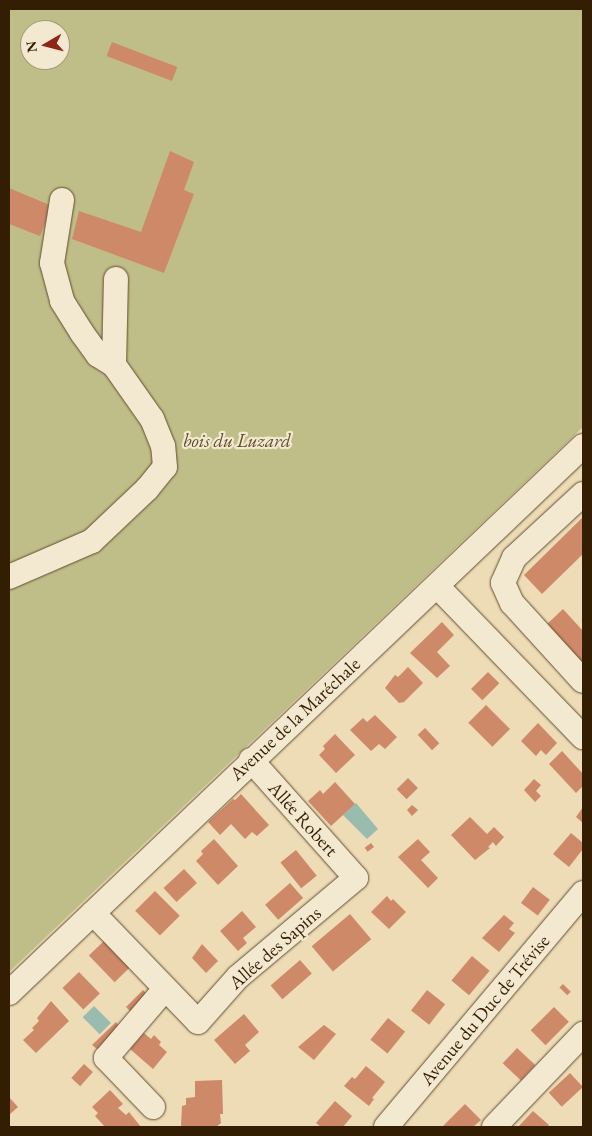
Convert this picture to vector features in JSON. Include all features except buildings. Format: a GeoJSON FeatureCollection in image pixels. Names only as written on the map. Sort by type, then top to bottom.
{"type":"FeatureCollection","features":[{"type":"Feature","properties":{"kind":"street"},"geometry":{"type":"LineString","coordinates":[[9,577],[92,541],[147,488],[165,467],[163,446],[152,418],[114,365],[98,355],[62,301],[52,263],[62,200]]}},
{"type":"Feature","properties":{"kind":"street"},"geometry":{"type":"LineString","coordinates":[[114,365],[116,279]]}},
{"type":"Feature","properties":{"kind":"street","name":"Avenue de la Maréchale"},"geometry":{"type":"LineString","coordinates":[[9,993],[251,760],[583,446]]}},
{"type":"Feature","properties":{"kind":"street"},"geometry":{"type":"LineString","coordinates":[[583,494],[514,558],[503,583],[512,603],[583,681]]}},
{"type":"Feature","properties":{"kind":"street"},"geometry":{"type":"LineString","coordinates":[[437,586],[583,737]]}},
{"type":"Feature","properties":{"kind":"street","name":"Allée Robert"},"geometry":{"type":"LineString","coordinates":[[251,760],[356,878]]}},
{"type":"Feature","properties":{"kind":"street","name":"Allée des Sapins"},"geometry":{"type":"LineString","coordinates":[[165,989],[198,1022],[238,977],[356,878]]}},
{"type":"Feature","properties":{"kind":"street","name":"Avenue du Duc de Trévise"},"geometry":{"type":"LineString","coordinates":[[386,1127],[583,893]]}},
{"type":"Feature","properties":{"kind":"street"},"geometry":{"type":"LineString","coordinates":[[93,913],[165,989],[106,1058],[153,1107]]}},
{"type":"Feature","properties":{"kind":"street"},"geometry":{"type":"LineString","coordinates":[[494,1127],[583,1034]]}},
{"type":"Feature","properties":{"kind":"green space","name":"bois du Luzard"},"geometry":{"type":"Polygon","coordinates":[[[9,9],[583,9],[583,427],[9,972],[9,9]]]}},
{"type":"Feature","properties":{"kind":"shaded area"},"geometry":{"type":"Polygon","coordinates":[[[356,803],[378,829],[367,839],[343,815],[356,803]]]}},
{"type":"Feature","properties":{"kind":"shaded area"},"geometry":{"type":"Polygon","coordinates":[[[94,1006],[111,1023],[100,1034],[83,1017],[94,1006]]]}}]}
